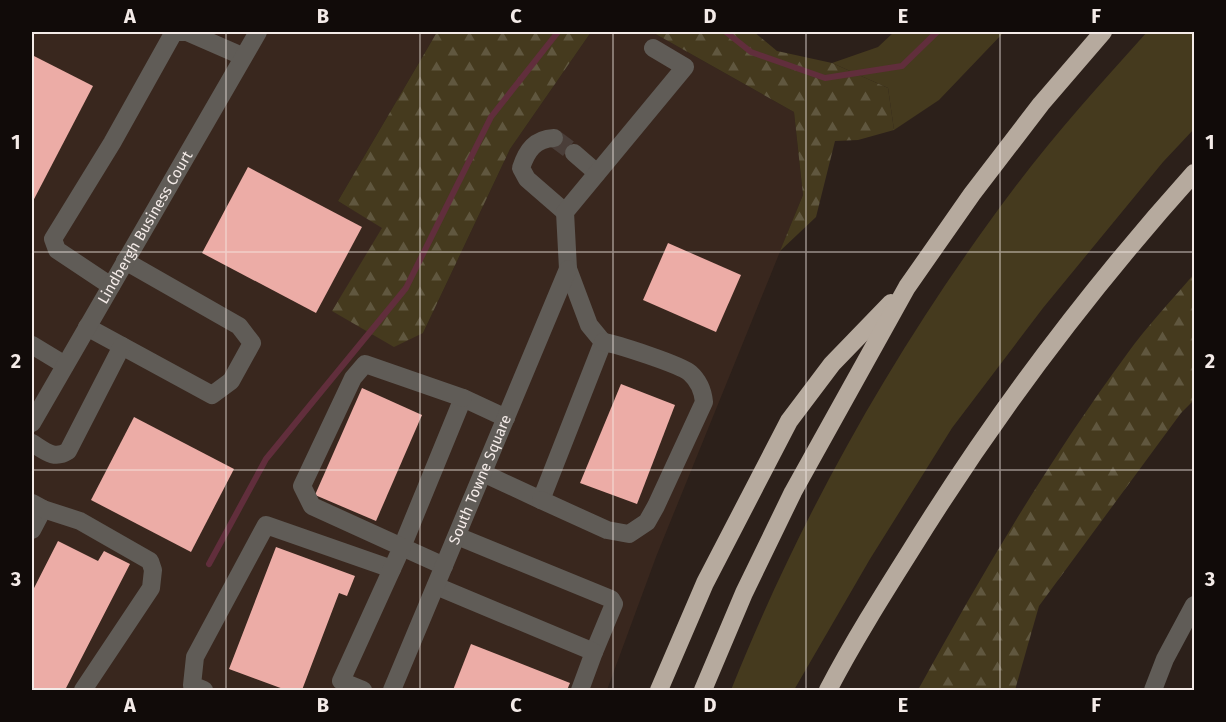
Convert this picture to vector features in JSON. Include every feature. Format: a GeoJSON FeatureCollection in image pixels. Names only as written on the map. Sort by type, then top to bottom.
{"type":"FeatureCollection","features":[{"type":"Feature","properties":{"kind":"highway"},"geometry":{"type":"LineString","coordinates":[[703,690],[744,593],[792,492],[907,287],[972,194],[1041,104],[1103,32]]}},
{"type":"Feature","properties":{"kind":"highway"},"geometry":{"type":"LineString","coordinates":[[828,690],[942,500],[1008,404],[1077,312],[1194,173]]}},
{"type":"Feature","properties":{"kind":"highway"},"geometry":{"type":"LineString","coordinates":[[659,690],[705,583],[789,421],[832,364],[907,287]]}},
{"type":"Feature","properties":{"kind":"street"},"geometry":{"type":"LineString","coordinates":[[111,286],[57,250],[53,239],[112,143],[174,32],[187,32],[242,56]]}},
{"type":"Feature","properties":{"kind":"street","name":"Lindbergh Business Court"},"geometry":{"type":"LineString","coordinates":[[32,423],[242,56],[258,32]]}},
{"type":"Feature","properties":{"kind":"street"},"geometry":{"type":"LineString","coordinates":[[483,473],[608,530],[629,534],[647,522],[704,402],[702,390],[690,373],[617,344],[603,342],[589,325],[568,269],[565,212],[685,67],[653,48]]}},
{"type":"Feature","properties":{"kind":"street"},"geometry":{"type":"LineString","coordinates":[[554,138],[541,139],[526,153],[521,168],[527,179],[565,212]]}},
{"type":"Feature","properties":{"kind":"street"},"geometry":{"type":"LineString","coordinates":[[574,153],[597,173]]}},
{"type":"Feature","properties":{"kind":"street"},"geometry":{"type":"LineString","coordinates":[[87,327],[212,395],[231,381],[252,343],[239,326],[125,261]]}},
{"type":"Feature","properties":{"kind":"street","name":"South Towne Square"},"geometry":{"type":"LineString","coordinates":[[395,690],[444,566],[568,269]]}},
{"type":"Feature","properties":{"kind":"street"},"geometry":{"type":"LineString","coordinates":[[541,500],[603,342]]}},
{"type":"Feature","properties":{"kind":"street"},"geometry":{"type":"LineString","coordinates":[[32,345],[65,365]]}},
{"type":"Feature","properties":{"kind":"street"},"geometry":{"type":"LineString","coordinates":[[32,443],[52,455],[60,456],[68,451],[122,346]]}},
{"type":"Feature","properties":{"kind":"street"},"geometry":{"type":"LineString","coordinates":[[444,566],[312,506],[302,486],[354,378],[365,364],[463,398],[506,418]]}},
{"type":"Feature","properties":{"kind":"street"},"geometry":{"type":"LineString","coordinates":[[363,690],[338,686],[402,547],[463,398]]}},
{"type":"Feature","properties":{"kind":"street"},"geometry":{"type":"LineString","coordinates":[[32,530],[37,506],[80,521],[150,561],[153,570],[151,588],[83,690]]}},
{"type":"Feature","properties":{"kind":"street"},"geometry":{"type":"LineString","coordinates":[[204,690],[192,685],[195,657],[266,525],[392,569]]}},
{"type":"Feature","properties":{"kind":"street"},"geometry":{"type":"LineString","coordinates":[[457,536],[611,599],[614,604],[580,690]]}},
{"type":"Feature","properties":{"kind":"street"},"geometry":{"type":"LineString","coordinates":[[436,586],[594,652]]}},
{"type":"Feature","properties":{"kind":"street"},"geometry":{"type":"LineString","coordinates":[[1153,690],[1165,659],[1194,605]]}},
{"type":"Feature","properties":{"kind":"shaded area"},"geometry":{"type":"Polygon","coordinates":[[[32,32],[437,32],[338,201],[382,227],[423,333],[510,149],[591,32],[652,32],[794,112],[803,195],[656,557],[607,690],[32,690],[32,32]]]}},
{"type":"Feature","properties":{"kind":"green space"},"geometry":{"type":"Polygon","coordinates":[[[437,32],[591,32],[510,149],[423,333],[394,347],[332,311],[382,228],[338,201],[437,32]]]}},
{"type":"Feature","properties":{"kind":"green space"},"geometry":{"type":"Polygon","coordinates":[[[652,32],[754,32],[777,51],[832,63],[888,88],[894,130],[858,140],[835,141],[816,217],[780,251],[803,195],[794,112],[652,32]]]}},
{"type":"Feature","properties":{"kind":"green space"},"geometry":{"type":"Polygon","coordinates":[[[894,32],[1004,32],[939,100],[894,130],[888,88],[832,63],[878,47],[894,32]]]}},
{"type":"Feature","properties":{"kind":"green space"},"geometry":{"type":"Polygon","coordinates":[[[1147,32],[1194,32],[1194,129],[1163,162],[1043,308],[952,428],[870,559],[794,690],[731,690],[789,558],[821,493],[893,367],[972,246],[1015,187],[1147,32]]]}},
{"type":"Feature","properties":{"kind":"green space"},"geometry":{"type":"Polygon","coordinates":[[[1194,274],[1194,400],[1181,413],[1039,606],[1015,690],[918,690],[991,561],[1070,435],[1151,323],[1194,274]]]}},
{"type":"Feature","properties":{"kind":"building"},"geometry":{"type":"Polygon","coordinates":[[[32,55],[93,86],[32,203],[32,55]]]}},
{"type":"Feature","properties":{"kind":"building"},"geometry":{"type":"Polygon","coordinates":[[[248,167],[362,227],[316,313],[202,253],[248,167]]]}},
{"type":"Feature","properties":{"kind":"building"},"geometry":{"type":"Polygon","coordinates":[[[668,243],[741,275],[716,332],[643,300],[668,243]]]}},
{"type":"Feature","properties":{"kind":"building"},"geometry":{"type":"Polygon","coordinates":[[[621,384],[675,405],[637,504],[580,483],[621,384]]]}},
{"type":"Feature","properties":{"kind":"building"},"geometry":{"type":"Polygon","coordinates":[[[362,388],[422,415],[376,521],[315,495],[362,388]]]}},
{"type":"Feature","properties":{"kind":"building"},"geometry":{"type":"Polygon","coordinates":[[[134,417],[234,469],[191,552],[91,500],[134,417]]]}},
{"type":"Feature","properties":{"kind":"building"},"geometry":{"type":"Polygon","coordinates":[[[58,541],[98,561],[104,551],[130,564],[65,690],[39,690],[32,687],[32,592],[58,541]]]}},
{"type":"Feature","properties":{"kind":"building"},"geometry":{"type":"Polygon","coordinates":[[[276,547],[355,576],[347,596],[339,593],[302,690],[286,690],[229,669],[276,547]]]}},
{"type":"Feature","properties":{"kind":"building"},"geometry":{"type":"Polygon","coordinates":[[[471,644],[570,683],[567,690],[453,690],[471,644]]]}},
{"type":"Feature","properties":{"kind":"waterway"},"geometry":{"type":"LineString","coordinates":[[209,564],[266,459],[406,288],[491,117],[558,32]]}},
{"type":"Feature","properties":{"kind":"waterway"},"geometry":{"type":"LineString","coordinates":[[726,32],[751,52],[825,78],[902,66],[937,32]]}},
{"type":"Feature","properties":{"kind":"tunnel"},"geometry":{"type":"LineString","coordinates":[[554,138],[574,153]]}}]}
